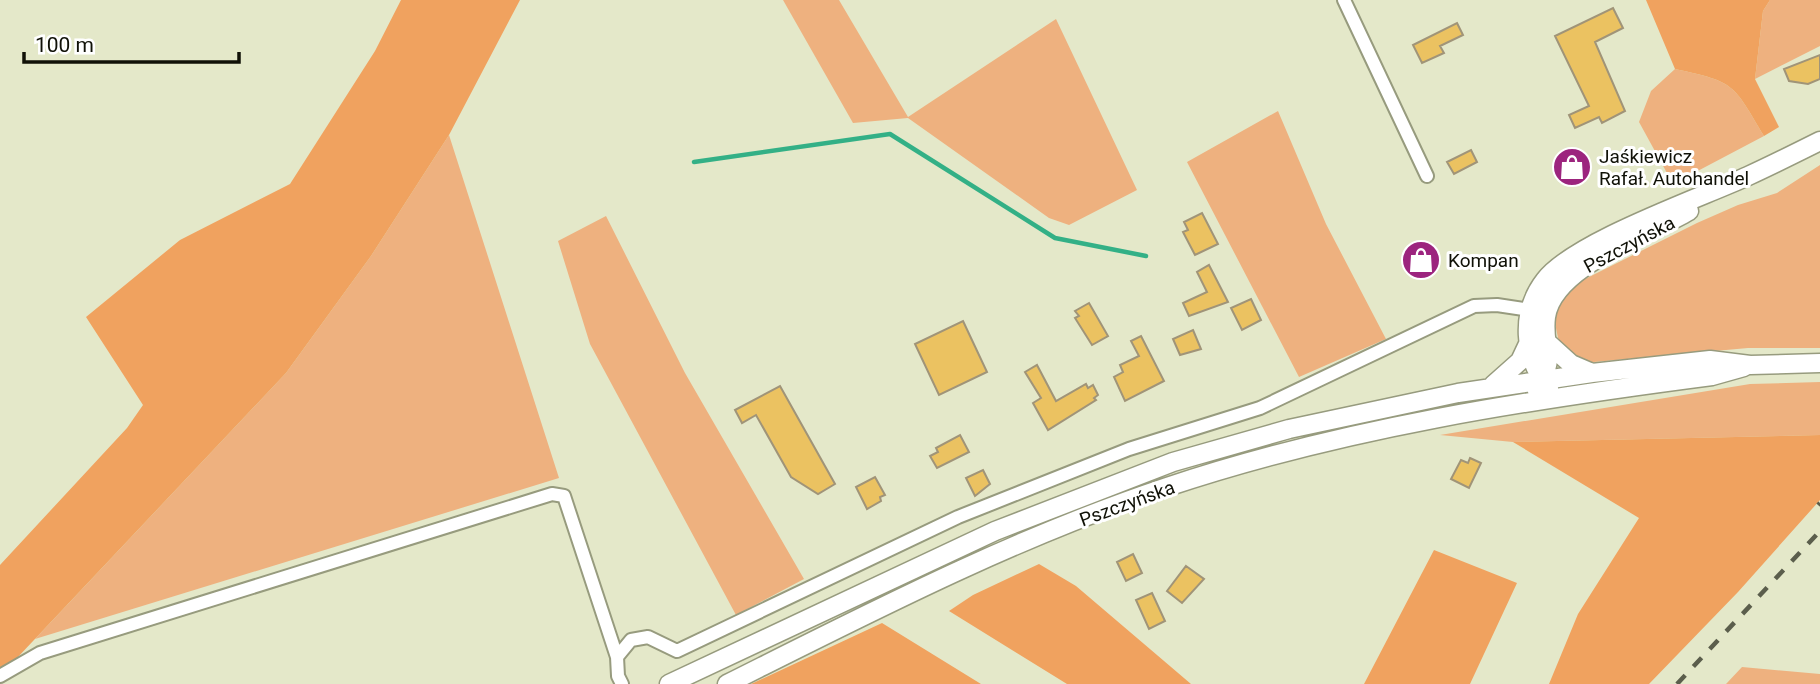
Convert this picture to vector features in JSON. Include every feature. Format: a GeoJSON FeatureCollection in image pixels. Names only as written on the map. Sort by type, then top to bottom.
{"type":"FeatureCollection","features":[{"type":"Feature","properties":{"kind":"main road","name":"Pszczyńska"},"geometry":{"type":"LineString","coordinates":[[1542,380],[1534,369],[1528,344],[1530,310],[1545,279],[1580,252],[1820,141]]}},
{"type":"Feature","properties":{"kind":"main road","name":"Pszczyńska"},"geometry":{"type":"LineString","coordinates":[[727,684],[940,579],[1030,539],[1166,487],[1347,436],[1526,401],[1542,380],[1549,365],[1546,318],[1549,303],[1560,286],[1575,273],[1662,228],[1749,176]]}},
{"type":"Feature","properties":{"kind":"main road","name":"Pszczyńska"},"geometry":{"type":"LineString","coordinates":[[1488,388],[1514,369],[1528,344]]}},
{"type":"Feature","properties":{"kind":"main road"},"geometry":{"type":"LineString","coordinates":[[1549,344],[1571,364],[1592,373]]}},
{"type":"Feature","properties":{"kind":"main road"},"geometry":{"type":"LineString","coordinates":[[1542,380],[1710,360],[1751,365],[1820,363]]}},
{"type":"Feature","properties":{"kind":"main road"},"geometry":{"type":"LineString","coordinates":[[1526,401],[1712,376],[1751,365]]}},
{"type":"Feature","properties":{"kind":"main road","name":"Pszczyńska"},"geometry":{"type":"LineString","coordinates":[[669,684],[995,531],[1173,463],[1289,429],[1488,388],[1542,380]]}},
{"type":"Feature","properties":{"kind":"main road"},"geometry":{"type":"LineString","coordinates":[[1542,380],[1560,396]]}},
{"type":"Feature","properties":{"kind":"street"},"geometry":{"type":"LineString","coordinates":[[1344,0],[1427,176]]}},
{"type":"Feature","properties":{"kind":"street"},"geometry":{"type":"LineString","coordinates":[[617,657],[631,640],[648,638],[677,651],[958,517],[1118,454],[1260,408],[1474,306],[1497,305],[1530,310]]}},
{"type":"Feature","properties":{"kind":"street"},"geometry":{"type":"LineString","coordinates":[[0,676],[40,653],[552,494],[564,496],[617,657],[618,676],[622,684]]}},
{"type":"Feature","properties":{"kind":"shaded area"},"geometry":{"type":"Polygon","coordinates":[[[401,0],[520,0],[449,135],[371,256],[286,373],[0,676],[0,565],[127,428],[143,405],[86,317],[180,240],[290,184],[375,51],[401,0]]]}},
{"type":"Feature","properties":{"kind":"shaded area"},"geometry":{"type":"Polygon","coordinates":[[[783,0],[839,0],[908,117],[1056,19],[1137,190],[1069,225],[1049,218],[908,118],[853,123],[783,0]]]}},
{"type":"Feature","properties":{"kind":"shaded area"},"geometry":{"type":"Polygon","coordinates":[[[1646,0],[1770,0],[1763,11],[1755,79],[1779,127],[1764,136],[1746,105],[1731,88],[1722,82],[1675,69],[1646,0]]]}},
{"type":"Feature","properties":{"kind":"shaded area"},"geometry":{"type":"Polygon","coordinates":[[[1770,0],[1820,0],[1820,46],[1755,79],[1763,11],[1770,0]]]}},
{"type":"Feature","properties":{"kind":"shaded area"},"geometry":{"type":"Polygon","coordinates":[[[1675,69],[1722,82],[1731,88],[1746,105],[1764,136],[1673,184],[1639,122],[1651,91],[1675,69]]]}},
{"type":"Feature","properties":{"kind":"shaded area"},"geometry":{"type":"Polygon","coordinates":[[[1278,111],[1326,224],[1386,339],[1299,377],[1187,162],[1278,111]]]}},
{"type":"Feature","properties":{"kind":"shaded area"},"geometry":{"type":"Polygon","coordinates":[[[449,135],[559,478],[35,639],[286,373],[371,256],[449,135]]]}},
{"type":"Feature","properties":{"kind":"shaded area"},"geometry":{"type":"Polygon","coordinates":[[[1820,165],[1820,348],[1748,348],[1583,363],[1569,355],[1558,338],[1554,313],[1569,287],[1697,223],[1738,205],[1777,193],[1820,165]]]}},
{"type":"Feature","properties":{"kind":"shaded area"},"geometry":{"type":"Polygon","coordinates":[[[606,216],[685,373],[804,579],[736,615],[590,344],[558,241],[606,216]]]}},
{"type":"Feature","properties":{"kind":"shaded area"},"geometry":{"type":"Polygon","coordinates":[[[1820,382],[1820,435],[1513,442],[1440,435],[1750,384],[1820,382]]]}},
{"type":"Feature","properties":{"kind":"shaded area"},"geometry":{"type":"Polygon","coordinates":[[[1820,435],[1820,500],[1738,592],[1649,684],[1549,684],[1578,614],[1639,518],[1513,442],[1820,435]]]}},
{"type":"Feature","properties":{"kind":"shaded area"},"geometry":{"type":"Polygon","coordinates":[[[1434,550],[1517,583],[1470,684],[1364,684],[1434,550]]]}},
{"type":"Feature","properties":{"kind":"shaded area"},"geometry":{"type":"Polygon","coordinates":[[[1039,564],[1076,586],[1191,684],[1067,684],[949,611],[973,595],[1039,564]]]}},
{"type":"Feature","properties":{"kind":"shaded area"},"geometry":{"type":"Polygon","coordinates":[[[882,623],[981,684],[751,684],[882,623]]]}},
{"type":"Feature","properties":{"kind":"shaded area"},"geometry":{"type":"Polygon","coordinates":[[[1742,667],[1820,674],[1820,684],[1726,684],[1742,667]]]}},
{"type":"Feature","properties":{"kind":"building"},"geometry":{"type":"Polygon","coordinates":[[[1613,8],[1623,28],[1595,42],[1625,111],[1602,123],[1599,117],[1575,128],[1569,115],[1589,106],[1555,36],[1613,8]]]}},
{"type":"Feature","properties":{"kind":"building"},"geometry":{"type":"Polygon","coordinates":[[[1457,23],[1463,35],[1440,46],[1444,53],[1422,63],[1413,45],[1457,23]]]}},
{"type":"Feature","properties":{"kind":"building"},"geometry":{"type":"Polygon","coordinates":[[[1820,55],[1820,79],[1808,84],[1789,81],[1784,69],[1820,55]]]}},
{"type":"Feature","properties":{"kind":"building"},"geometry":{"type":"Polygon","coordinates":[[[1471,150],[1477,162],[1454,174],[1447,162],[1471,150]]]}},
{"type":"Feature","properties":{"kind":"building"},"geometry":{"type":"Polygon","coordinates":[[[1202,213],[1218,244],[1195,255],[1183,232],[1188,230],[1184,222],[1202,213]]]}},
{"type":"Feature","properties":{"kind":"building"},"geometry":{"type":"Polygon","coordinates":[[[1209,265],[1228,302],[1189,316],[1183,303],[1207,292],[1197,272],[1209,265]]]}},
{"type":"Feature","properties":{"kind":"building"},"geometry":{"type":"Polygon","coordinates":[[[1251,299],[1261,320],[1242,330],[1231,308],[1251,299]]]}},
{"type":"Feature","properties":{"kind":"building"},"geometry":{"type":"Polygon","coordinates":[[[1089,303],[1108,336],[1092,345],[1075,318],[1079,316],[1075,311],[1089,303]]]}},
{"type":"Feature","properties":{"kind":"building"},"geometry":{"type":"Polygon","coordinates":[[[963,321],[987,372],[939,395],[915,344],[963,321]]]}},
{"type":"Feature","properties":{"kind":"building"},"geometry":{"type":"Polygon","coordinates":[[[1193,330],[1201,349],[1180,355],[1173,339],[1193,330]]]}},
{"type":"Feature","properties":{"kind":"building"},"geometry":{"type":"Polygon","coordinates":[[[1141,336],[1164,381],[1125,401],[1114,377],[1123,372],[1120,365],[1139,356],[1131,341],[1141,336]]]}},
{"type":"Feature","properties":{"kind":"building"},"geometry":{"type":"Polygon","coordinates":[[[1037,365],[1056,401],[1086,384],[1088,388],[1093,385],[1098,395],[1094,398],[1096,400],[1048,430],[1033,403],[1041,398],[1025,372],[1037,365]]]}},
{"type":"Feature","properties":{"kind":"building"},"geometry":{"type":"Polygon","coordinates":[[[780,386],[835,484],[818,494],[791,477],[756,415],[742,423],[735,410],[780,386]]]}},
{"type":"Feature","properties":{"kind":"building"},"geometry":{"type":"Polygon","coordinates":[[[960,435],[969,452],[937,468],[930,456],[938,452],[936,448],[960,435]]]}},
{"type":"Feature","properties":{"kind":"building"},"geometry":{"type":"Polygon","coordinates":[[[1470,458],[1481,463],[1469,488],[1451,479],[1461,460],[1468,463],[1470,458]]]}},
{"type":"Feature","properties":{"kind":"building"},"geometry":{"type":"Polygon","coordinates":[[[983,470],[990,484],[975,496],[966,478],[983,470]]]}},
{"type":"Feature","properties":{"kind":"building"},"geometry":{"type":"Polygon","coordinates":[[[875,477],[885,495],[880,497],[881,501],[867,509],[856,487],[875,477]]]}},
{"type":"Feature","properties":{"kind":"building"},"geometry":{"type":"Polygon","coordinates":[[[1133,554],[1142,573],[1126,581],[1117,562],[1133,554]]]}},
{"type":"Feature","properties":{"kind":"building"},"geometry":{"type":"Polygon","coordinates":[[[1186,566],[1204,579],[1182,603],[1167,591],[1186,566]]]}},
{"type":"Feature","properties":{"kind":"building"},"geometry":{"type":"Polygon","coordinates":[[[1152,593],[1165,621],[1149,629],[1136,600],[1152,593]]]}},
{"type":"Feature","properties":{"kind":"waterway"},"geometry":{"type":"LineString","coordinates":[[694,162],[890,134],[1055,238],[1146,256]]}},
{"type":"Feature","properties":{"kind":"railway"},"geometry":{"type":"LineString","coordinates":[[1677,684],[1820,531]]}},
{"type":"Feature","properties":{"kind":"place","name":"Jaśkiewicz Rafał. Autohandel"},"geometry":{"type":"Point","coordinates":[1572,167]}},
{"type":"Feature","properties":{"kind":"place","name":"Kompan"},"geometry":{"type":"Point","coordinates":[1421,260]}}]}
